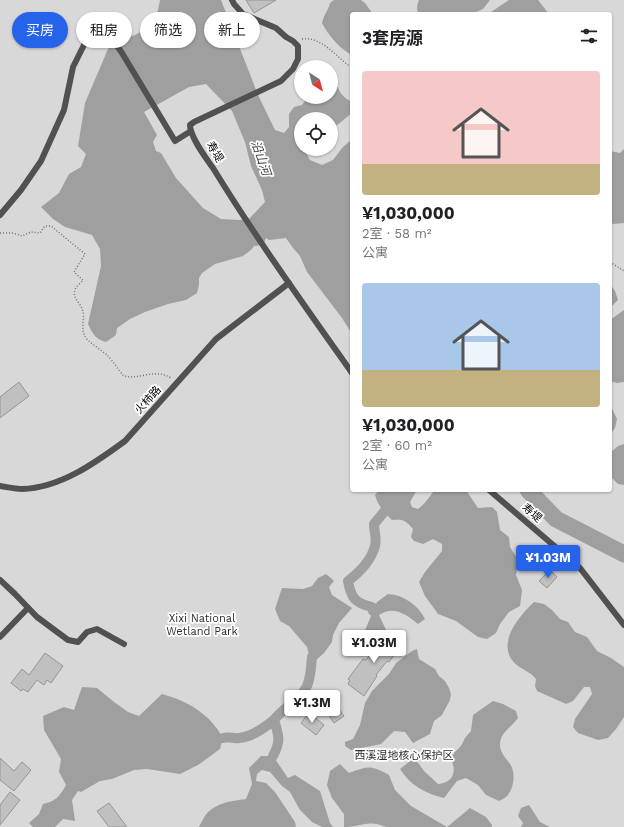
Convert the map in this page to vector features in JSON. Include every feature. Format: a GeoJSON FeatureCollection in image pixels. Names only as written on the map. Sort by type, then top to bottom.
{"type":"FeatureCollection","features":[{"type":"Feature","properties":{"kind":"lane"},"geometry":{"type":"LineString","coordinates":[[0,215],[21,190],[41,161],[64,110],[73,67],[89,35],[100,31],[111,37],[175,141],[191,131],[190,125],[281,81],[294,69],[298,59],[298,46],[276,28],[243,14],[232,0]]}},
{"type":"Feature","properties":{"kind":"lane","name":"寿堤"},"geometry":{"type":"LineString","coordinates":[[191,131],[244,219],[350,370]]}},
{"type":"Feature","properties":{"kind":"lane","name":"火柿路"},"geometry":{"type":"LineString","coordinates":[[0,486],[21,489],[43,486],[67,478],[107,454],[125,441],[216,339],[289,283]]}},
{"type":"Feature","properties":{"kind":"lane","name":"寿堤"},"geometry":{"type":"LineString","coordinates":[[491,492],[580,568],[624,625]]}},
{"type":"Feature","properties":{"kind":"lane"},"geometry":{"type":"LineString","coordinates":[[0,580],[37,617],[68,640],[78,642],[87,632],[97,629],[124,644]]}},
{"type":"Feature","properties":{"kind":"lane"},"geometry":{"type":"LineString","coordinates":[[0,637],[28,608]]}},
{"type":"Feature","properties":{"kind":"path"},"geometry":{"type":"LineString","coordinates":[[293,41],[309,38],[321,43],[350,66]]}},
{"type":"Feature","properties":{"kind":"path"},"geometry":{"type":"LineString","coordinates":[[0,233],[13,233],[22,236],[31,232],[40,233],[45,226],[51,226],[85,254],[74,272],[83,280],[75,290],[75,299],[82,309],[82,327],[85,338],[107,355],[124,375],[133,377],[149,373],[165,374],[177,383]]}},
{"type":"Feature","properties":{"kind":"path"},"geometry":{"type":"LineString","coordinates":[[612,263],[624,271]]}},
{"type":"Feature","properties":{"kind":"green space","name":"Xixi National Wetland Park"},"geometry":{"type":"Polygon","coordinates":[[[0,0],[624,0],[624,827],[0,827],[0,0]]]}},
{"type":"Feature","properties":{"kind":"water"},"geometry":{"type":"Polygon","coordinates":[[[160,0],[221,0],[226,12],[204,12],[204,48],[240,48],[258,95],[275,130],[284,133],[289,127],[289,114],[294,107],[303,104],[338,104],[338,88],[341,93],[350,101],[350,115],[338,124],[338,112],[294,112],[294,156],[308,156],[310,160],[322,165],[338,156],[342,148],[350,141],[350,331],[307,272],[300,256],[286,238],[269,240],[266,238],[263,245],[254,246],[243,256],[215,264],[202,273],[199,278],[197,293],[186,300],[168,304],[130,319],[117,328],[116,335],[106,342],[95,336],[88,324],[101,266],[100,249],[92,235],[65,227],[53,219],[41,207],[59,193],[69,174],[81,167],[86,154],[78,146],[85,103],[108,49],[132,48],[132,36],[140,32],[140,48],[196,48],[196,12],[158,12],[160,0]],[[206,84],[189,87],[144,112],[157,135],[153,142],[156,151],[161,153],[176,178],[203,208],[221,219],[249,219],[265,202],[262,190],[251,166],[245,142],[232,111],[206,84]]]}},
{"type":"Feature","properties":{"kind":"water"},"geometry":{"type":"Polygon","coordinates":[[[334,0],[361,0],[372,12],[350,12],[350,54],[335,41],[322,23],[330,3],[334,0]]]}},
{"type":"Feature","properties":{"kind":"water"},"geometry":{"type":"Polygon","coordinates":[[[419,0],[490,0],[483,9],[476,12],[418,12],[419,0]]]}},
{"type":"Feature","properties":{"kind":"water"},"geometry":{"type":"Polygon","coordinates":[[[509,0],[538,0],[547,12],[491,12],[509,0]]]}},
{"type":"Feature","properties":{"kind":"water"},"geometry":{"type":"Polygon","coordinates":[[[624,149],[624,223],[613,224],[612,151],[620,153],[624,149]]]}},
{"type":"Feature","properties":{"kind":"water"},"geometry":{"type":"Polygon","coordinates":[[[612,287],[615,291],[618,300],[612,306],[612,287]]]}},
{"type":"Feature","properties":{"kind":"water"},"geometry":{"type":"Polygon","coordinates":[[[624,310],[624,382],[617,383],[612,382],[612,319],[624,310]]]}},
{"type":"Feature","properties":{"kind":"water"},"geometry":{"type":"Polygon","coordinates":[[[612,408],[617,419],[615,428],[612,432],[612,408]]]}},
{"type":"Feature","properties":{"kind":"water"},"geometry":{"type":"Polygon","coordinates":[[[624,444],[624,485],[618,484],[612,478],[612,451],[618,446],[624,444]]]}},
{"type":"Feature","properties":{"kind":"water"},"geometry":{"type":"Polygon","coordinates":[[[377,492],[416,492],[410,502],[412,507],[418,509],[433,492],[467,492],[478,508],[492,507],[497,512],[500,530],[509,537],[510,547],[517,558],[518,565],[516,575],[522,590],[520,606],[509,612],[500,624],[496,633],[487,639],[478,637],[456,621],[438,614],[425,596],[419,582],[442,551],[442,544],[433,539],[423,544],[414,541],[411,537],[413,529],[402,520],[392,520],[382,509],[375,495],[377,492]]]}},
{"type":"Feature","properties":{"kind":"water"},"geometry":{"type":"Polygon","coordinates":[[[326,574],[334,581],[329,587],[332,595],[352,608],[339,623],[333,635],[332,642],[324,653],[316,660],[309,655],[307,647],[289,626],[280,621],[275,609],[282,588],[303,589],[312,586],[318,578],[326,574]]]}},
{"type":"Feature","properties":{"kind":"water"},"geometry":{"type":"Polygon","coordinates":[[[388,594],[400,596],[410,602],[419,609],[425,619],[418,624],[399,612],[384,612],[379,615],[387,632],[373,651],[366,649],[360,645],[358,641],[363,635],[377,602],[388,594]]]}},
{"type":"Feature","properties":{"kind":"water"},"geometry":{"type":"Polygon","coordinates":[[[534,602],[544,604],[560,619],[568,622],[575,632],[587,637],[597,651],[624,667],[624,717],[608,738],[598,740],[578,733],[573,727],[575,719],[592,694],[590,687],[584,687],[573,701],[566,704],[537,691],[535,686],[536,679],[530,673],[514,663],[508,653],[509,637],[512,629],[534,602]]]}},
{"type":"Feature","properties":{"kind":"water"},"geometry":{"type":"Polygon","coordinates":[[[417,649],[419,659],[435,669],[439,676],[445,681],[451,694],[450,700],[442,715],[434,721],[430,734],[413,743],[405,732],[394,731],[381,744],[351,750],[345,746],[345,742],[353,739],[360,725],[365,703],[372,691],[389,674],[396,663],[417,649]]]}},
{"type":"Feature","properties":{"kind":"water"},"geometry":{"type":"Polygon","coordinates":[[[82,687],[97,688],[128,712],[139,716],[162,694],[181,700],[205,715],[212,722],[223,738],[220,749],[198,765],[180,774],[147,769],[134,770],[112,779],[100,781],[81,792],[78,791],[72,800],[75,821],[63,819],[55,827],[33,827],[29,823],[39,814],[43,804],[57,798],[66,785],[59,772],[61,759],[44,730],[43,716],[64,707],[74,710],[82,687]]]}},
{"type":"Feature","properties":{"kind":"water"},"geometry":{"type":"Polygon","coordinates":[[[493,701],[503,704],[516,711],[518,718],[504,733],[500,745],[501,750],[512,767],[514,776],[513,784],[506,797],[499,801],[486,795],[478,785],[466,778],[457,781],[444,798],[419,788],[404,775],[400,769],[410,761],[416,760],[424,771],[438,784],[447,782],[452,776],[454,768],[451,759],[471,731],[473,715],[493,701]]]}},
{"type":"Feature","properties":{"kind":"water"},"geometry":{"type":"Polygon","coordinates":[[[261,756],[273,756],[288,778],[295,775],[320,791],[330,823],[333,827],[322,827],[312,822],[300,810],[290,792],[282,786],[270,772],[262,770],[257,774],[256,781],[266,783],[275,792],[295,822],[296,827],[199,827],[205,816],[218,805],[246,799],[252,784],[249,768],[261,756]]]}},
{"type":"Feature","properties":{"kind":"water"},"geometry":{"type":"Polygon","coordinates":[[[340,764],[349,773],[365,768],[373,768],[389,775],[395,790],[411,806],[447,827],[386,827],[369,823],[344,827],[344,814],[332,798],[327,785],[330,771],[340,764]]]}},
{"type":"Feature","properties":{"kind":"water"},"geometry":{"type":"Polygon","coordinates":[[[529,805],[540,822],[550,827],[521,827],[523,823],[518,816],[521,808],[529,805]]]}},
{"type":"Feature","properties":{"kind":"water"},"geometry":{"type":"Polygon","coordinates":[[[470,808],[486,817],[492,825],[492,827],[447,827],[470,808]]]}},
{"type":"Feature","properties":{"kind":"building"},"geometry":{"type":"Polygon","coordinates":[[[246,0],[276,0],[256,12],[253,12],[246,0]]]}},
{"type":"Feature","properties":{"kind":"building"},"geometry":{"type":"Polygon","coordinates":[[[19,382],[29,396],[0,418],[0,397],[19,382]]]}},
{"type":"Feature","properties":{"kind":"building"},"geometry":{"type":"Polygon","coordinates":[[[550,570],[557,577],[547,588],[539,581],[550,570]]]}},
{"type":"Feature","properties":{"kind":"building"},"geometry":{"type":"Polygon","coordinates":[[[387,632],[403,643],[389,662],[387,661],[376,675],[377,676],[364,696],[348,684],[350,680],[348,679],[363,659],[366,660],[387,632]]]}},
{"type":"Feature","properties":{"kind":"building"},"geometry":{"type":"Polygon","coordinates":[[[45,653],[63,666],[51,683],[47,680],[44,685],[37,680],[28,692],[23,689],[21,691],[11,683],[22,669],[29,675],[45,653]]]}},
{"type":"Feature","properties":{"kind":"building"},"geometry":{"type":"Polygon","coordinates":[[[331,698],[344,716],[334,723],[322,705],[331,698]]]}},
{"type":"Feature","properties":{"kind":"building"},"geometry":{"type":"Polygon","coordinates":[[[309,713],[324,725],[316,735],[301,723],[309,713]]]}},
{"type":"Feature","properties":{"kind":"building"},"geometry":{"type":"Polygon","coordinates":[[[0,758],[14,771],[22,762],[31,770],[14,791],[0,780],[0,758]]]}},
{"type":"Feature","properties":{"kind":"building"},"geometry":{"type":"Polygon","coordinates":[[[10,792],[20,800],[0,825],[0,805],[10,792]]]}},
{"type":"Feature","properties":{"kind":"building"},"geometry":{"type":"Polygon","coordinates":[[[109,803],[127,827],[109,827],[97,811],[109,803]]]}},
{"type":"Feature","properties":{"kind":"waterway","name":"沿山河"},"geometry":{"type":"LineString","coordinates":[[530,492],[556,519],[624,554]]}},
{"type":"Feature","properties":{"kind":"waterway"},"geometry":{"type":"LineString","coordinates":[[373,611],[372,607],[362,604],[352,596],[348,581],[361,570],[371,557],[376,544],[374,524],[384,512]]}},
{"type":"Feature","properties":{"kind":"waterway"},"geometry":{"type":"LineString","coordinates":[[273,756],[278,742],[274,720],[304,691],[311,672],[312,657]]}},
{"type":"Feature","properties":{"kind":"waterway"},"geometry":{"type":"LineString","coordinates":[[223,738],[249,736],[274,720]]}},
{"type":"Feature","properties":{"kind":"park label","name":"西溪湿地核心保护区"},"geometry":{"type":"Point","coordinates":[404,755]}}]}
